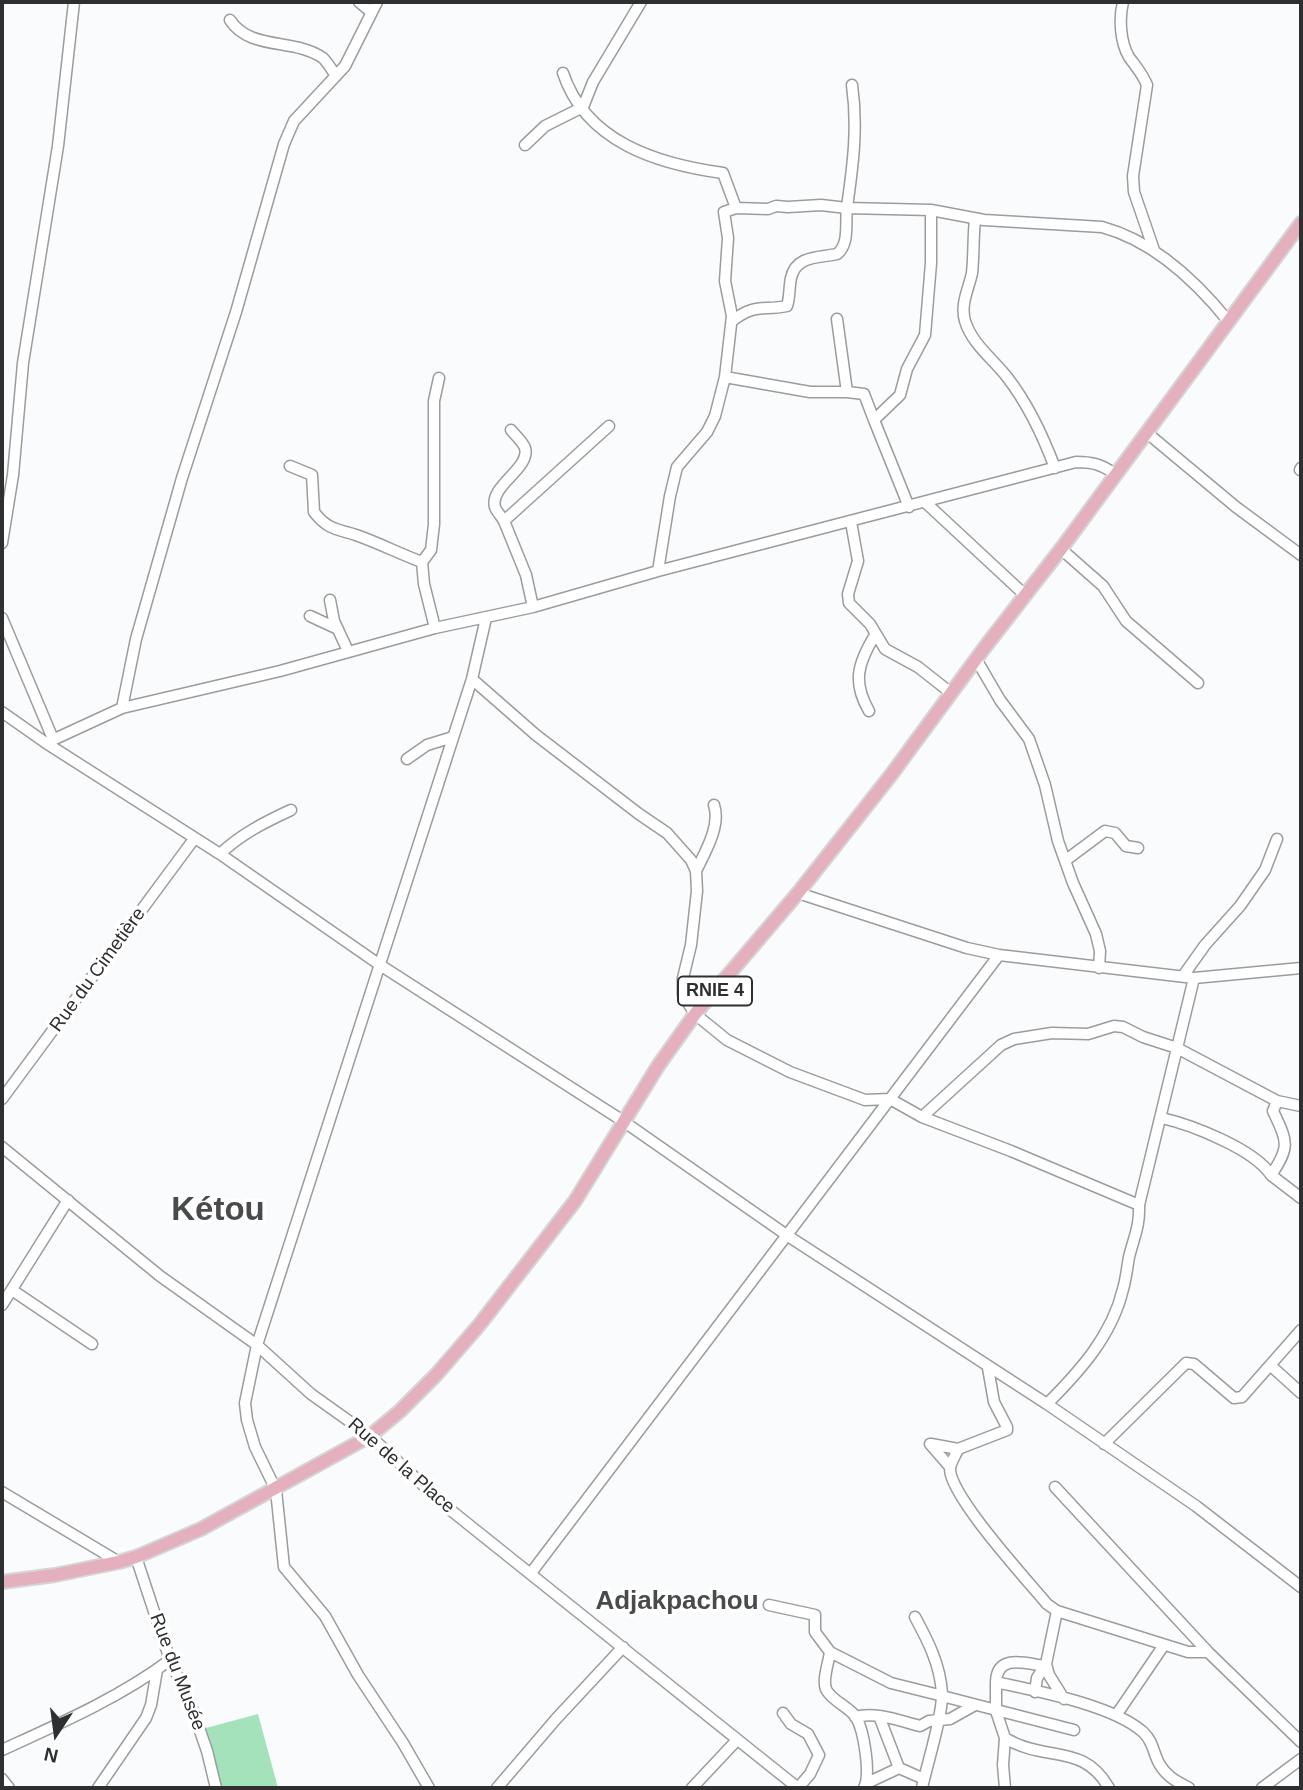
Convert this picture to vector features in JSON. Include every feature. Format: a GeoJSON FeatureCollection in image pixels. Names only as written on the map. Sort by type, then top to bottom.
{"type":"FeatureCollection","features":[{"type":"Feature","properties":{"kind":"main road","name":"RNIE 4"},"geometry":{"type":"LineString","coordinates":[[2,1582],[119,1562],[201,1529],[370,1436],[436,1375],[480,1324],[575,1201],[623,1121],[695,1014],[798,893],[891,775],[1301,223]]}},
{"type":"Feature","properties":{"kind":"street"},"geometry":{"type":"LineString","coordinates":[[2,543],[13,475],[23,362],[58,146],[74,2]]}},
{"type":"Feature","properties":{"kind":"street"},"geometry":{"type":"LineString","coordinates":[[359,2],[371,12]]}},
{"type":"Feature","properties":{"kind":"street"},"geometry":{"type":"LineString","coordinates":[[122,708],[136,639],[182,478],[236,312],[284,144],[294,121],[345,66],[377,2]]}},
{"type":"Feature","properties":{"kind":"street"},"geometry":{"type":"LineString","coordinates":[[525,145],[545,126],[583,107],[593,82],[641,2]]}},
{"type":"Feature","properties":{"kind":"street"},"geometry":{"type":"LineString","coordinates":[[1123,2],[1121,30],[1128,55],[1142,71],[1147,85],[1133,176],[1134,192],[1154,250]]}},
{"type":"Feature","properties":{"kind":"street"},"geometry":{"type":"LineString","coordinates":[[230,20],[249,37],[309,51],[325,60],[336,76]]}},
{"type":"Feature","properties":{"kind":"street"},"geometry":{"type":"LineString","coordinates":[[563,73],[570,91],[601,128],[651,158],[687,168],[723,173],[736,208]]}},
{"type":"Feature","properties":{"kind":"street"},"geometry":{"type":"LineString","coordinates":[[732,321],[756,307],[787,306],[791,276],[796,267],[810,257],[837,254],[844,246],[856,141],[852,85]]}},
{"type":"Feature","properties":{"kind":"street"},"geometry":{"type":"LineString","coordinates":[[658,571],[677,467],[707,432],[715,416],[725,377],[732,321],[725,281],[728,238],[724,212],[736,208],[768,209],[776,205],[788,207],[805,204],[931,210],[975,219],[1102,227],[1120,232],[1154,250],[1183,273],[1229,322]]}},
{"type":"Feature","properties":{"kind":"street"},"geometry":{"type":"LineString","coordinates":[[874,421],[900,395],[904,377],[925,335],[931,263],[931,210]]}},
{"type":"Feature","properties":{"kind":"street"},"geometry":{"type":"LineString","coordinates":[[975,219],[971,275],[964,306],[965,321],[983,353],[1005,374],[1025,405],[1045,442],[1055,468]]}},
{"type":"Feature","properties":{"kind":"street"},"geometry":{"type":"LineString","coordinates":[[837,319],[847,392]]}},
{"type":"Feature","properties":{"kind":"street"},"geometry":{"type":"LineString","coordinates":[[725,377],[810,392],[864,394],[909,507]]}},
{"type":"Feature","properties":{"kind":"street"},"geometry":{"type":"LineString","coordinates":[[435,628],[422,562],[430,550],[434,524],[434,401],[439,378]]}},
{"type":"Feature","properties":{"kind":"street"},"geometry":{"type":"LineString","coordinates":[[504,521],[608,426]]}},
{"type":"Feature","properties":{"kind":"street"},"geometry":{"type":"LineString","coordinates":[[511,430],[524,445],[525,454],[519,466],[496,494],[495,506],[526,575],[533,607]]}},
{"type":"Feature","properties":{"kind":"street"},"geometry":{"type":"LineString","coordinates":[[1146,432],[1237,507],[1301,555]]}},
{"type":"Feature","properties":{"kind":"street"},"geometry":{"type":"LineString","coordinates":[[50,741],[122,708],[281,671],[435,628],[533,607],[658,571],[1076,462],[1102,465],[1115,474]]}},
{"type":"Feature","properties":{"kind":"street"},"geometry":{"type":"LineString","coordinates":[[290,466],[312,475],[314,512],[327,524],[337,531],[355,535],[422,562]]}},
{"type":"Feature","properties":{"kind":"street"},"geometry":{"type":"LineString","coordinates":[[926,503],[1026,596]]}},
{"type":"Feature","properties":{"kind":"street"},"geometry":{"type":"LineString","coordinates":[[850,522],[858,561],[848,594],[849,603],[870,624],[885,649],[918,667],[951,693]]}},
{"type":"Feature","properties":{"kind":"street"},"geometry":{"type":"LineString","coordinates":[[1061,549],[1103,586],[1126,621],[1198,683]]}},
{"type":"Feature","properties":{"kind":"street"},"geometry":{"type":"LineString","coordinates":[[330,600],[332,617],[348,651]]}},
{"type":"Feature","properties":{"kind":"street"},"geometry":{"type":"LineString","coordinates":[[310,616],[338,630]]}},
{"type":"Feature","properties":{"kind":"street"},"geometry":{"type":"LineString","coordinates":[[2,618],[50,741]]}},
{"type":"Feature","properties":{"kind":"street"},"geometry":{"type":"LineString","coordinates":[[429,1788],[358,1675],[325,1616],[284,1567],[276,1490],[256,1447],[246,1411],[247,1385],[257,1345],[472,679],[486,618]]}},
{"type":"Feature","properties":{"kind":"street"},"geometry":{"type":"LineString","coordinates":[[869,711],[858,686],[859,671],[875,635]]}},
{"type":"Feature","properties":{"kind":"street"},"geometry":{"type":"LineString","coordinates":[[976,659],[1000,701],[1029,739],[1045,785],[1058,841],[1096,934],[1100,951],[1099,968]]}},
{"type":"Feature","properties":{"kind":"street"},"geometry":{"type":"LineString","coordinates":[[472,679],[536,735],[667,833],[691,860],[696,872],[697,891],[682,995],[695,1014],[727,1040],[765,1060],[865,1100],[880,1113]]}},
{"type":"Feature","properties":{"kind":"street"},"geometry":{"type":"LineString","coordinates":[[3,715],[50,741],[380,965],[623,1121],[789,1236],[1046,1404],[1196,1506],[1301,1587]]}},
{"type":"Feature","properties":{"kind":"street"},"geometry":{"type":"LineString","coordinates":[[407,759],[427,745],[453,737]]}},
{"type":"Feature","properties":{"kind":"street"},"geometry":{"type":"LineString","coordinates":[[696,872],[713,832],[716,811],[714,805]]}},
{"type":"Feature","properties":{"kind":"street"},"geometry":{"type":"LineString","coordinates":[[220,854],[234,840],[291,810]]}},
{"type":"Feature","properties":{"kind":"street"},"geometry":{"type":"LineString","coordinates":[[1066,860],[1105,831],[1115,833],[1126,846],[1138,848]]}},
{"type":"Feature","properties":{"kind":"street","name":"Rue du Cimetière"},"geometry":{"type":"LineString","coordinates":[[2,1099],[194,839]]}},
{"type":"Feature","properties":{"kind":"street"},"geometry":{"type":"LineString","coordinates":[[1183,976],[1257,882],[1268,864],[1277,839]]}},
{"type":"Feature","properties":{"kind":"street"},"geometry":{"type":"LineString","coordinates":[[798,893],[967,948],[999,955],[1195,978],[1301,968]]}},
{"type":"Feature","properties":{"kind":"street"},"geometry":{"type":"LineString","coordinates":[[531,1573],[789,1236],[999,955]]}},
{"type":"Feature","properties":{"kind":"street"},"geometry":{"type":"LineString","coordinates":[[1046,1404],[1086,1363],[1108,1326],[1123,1290],[1130,1253],[1138,1234],[1139,1205],[1195,978]]}},
{"type":"Feature","properties":{"kind":"street"},"geometry":{"type":"LineString","coordinates":[[922,1117],[1001,1045],[1014,1039],[1063,1032],[1088,1034],[1114,1026],[1177,1048],[1277,1101],[1301,1106]]}},
{"type":"Feature","properties":{"kind":"street"},"geometry":{"type":"LineString","coordinates":[[865,1100],[890,1099],[922,1117],[1139,1205]]}},
{"type":"Feature","properties":{"kind":"street"},"geometry":{"type":"LineString","coordinates":[[1271,1175],[1286,1146],[1286,1139],[1273,1111],[1277,1101]]}},
{"type":"Feature","properties":{"kind":"street"},"geometry":{"type":"LineString","coordinates":[[1162,1118],[1189,1124],[1215,1137],[1263,1165],[1271,1175],[1301,1198]]}},
{"type":"Feature","properties":{"kind":"street","name":"Rue de la Place"},"geometry":{"type":"LineString","coordinates":[[2,1147],[160,1276],[257,1345],[311,1394],[370,1436],[448,1508],[792,1787]]}},
{"type":"Feature","properties":{"kind":"street"},"geometry":{"type":"LineString","coordinates":[[2,1305],[68,1200]]}},
{"type":"Feature","properties":{"kind":"street"},"geometry":{"type":"LineString","coordinates":[[12,1290],[92,1343]]}},
{"type":"Feature","properties":{"kind":"street"},"geometry":{"type":"LineString","coordinates":[[1104,1444],[1186,1363],[1194,1364],[1234,1398],[1242,1398],[1301,1330]]}},
{"type":"Feature","properties":{"kind":"street"},"geometry":{"type":"LineString","coordinates":[[1271,1366],[1301,1393]]}},
{"type":"Feature","properties":{"kind":"street"},"geometry":{"type":"LineString","coordinates":[[988,1368],[994,1402],[1007,1430],[958,1449],[930,1444],[950,1467],[953,1482],[992,1541],[1047,1604],[1057,1611],[1188,1652],[1208,1652]]}},
{"type":"Feature","properties":{"kind":"street"},"geometry":{"type":"LineString","coordinates":[[950,1467],[958,1449]]}},
{"type":"Feature","properties":{"kind":"street"},"geometry":{"type":"LineString","coordinates":[[1055,1487],[1208,1652],[1301,1742]]}},
{"type":"Feature","properties":{"kind":"street"},"geometry":{"type":"LineString","coordinates":[[2,1492],[119,1562]]}},
{"type":"Feature","properties":{"kind":"street","name":"Rue du Musée"},"geometry":{"type":"LineString","coordinates":[[136,1557],[170,1660],[190,1702],[207,1751],[216,1788]]}},
{"type":"Feature","properties":{"kind":"street"},"geometry":{"type":"LineString","coordinates":[[769,1605],[815,1615],[816,1632],[830,1652],[891,1683],[1074,1730]]}},
{"type":"Feature","properties":{"kind":"street"},"geometry":{"type":"LineString","coordinates":[[1035,1692],[1037,1678],[1045,1665],[1057,1611]]}},
{"type":"Feature","properties":{"kind":"street"},"geometry":{"type":"LineString","coordinates":[[879,1716],[899,1768],[923,1784],[941,1695],[939,1670],[932,1648],[915,1617]]}},
{"type":"Feature","properties":{"kind":"street"},"geometry":{"type":"LineString","coordinates":[[1117,1714],[1164,1645]]}},
{"type":"Feature","properties":{"kind":"street"},"geometry":{"type":"LineString","coordinates":[[497,1788],[555,1719],[622,1647]]}},
{"type":"Feature","properties":{"kind":"street"},"geometry":{"type":"LineString","coordinates":[[830,1652],[825,1683],[827,1691],[855,1717],[864,1748],[866,1786],[899,1768]]}},
{"type":"Feature","properties":{"kind":"street"},"geometry":{"type":"LineString","coordinates":[[2,1750],[67,1721],[170,1660]]}},
{"type":"Feature","properties":{"kind":"street"},"geometry":{"type":"LineString","coordinates":[[1006,1788],[1003,1765],[1005,1738],[996,1711],[999,1668],[1010,1661],[1045,1665]]}},
{"type":"Feature","properties":{"kind":"street"},"geometry":{"type":"LineString","coordinates":[[1045,1665],[1063,1699]]}},
{"type":"Feature","properties":{"kind":"street"},"geometry":{"type":"LineString","coordinates":[[98,1788],[146,1718],[157,1670]]}},
{"type":"Feature","properties":{"kind":"street"},"geometry":{"type":"LineString","coordinates":[[996,1682],[1117,1714],[1146,1735],[1155,1749],[1158,1762],[1173,1785],[1189,1788]]}},
{"type":"Feature","properties":{"kind":"street"},"geometry":{"type":"LineString","coordinates":[[855,1717],[866,1714],[920,1726],[937,1719],[950,1719],[975,1705]]}},
{"type":"Feature","properties":{"kind":"street"},"geometry":{"type":"LineString","coordinates":[[783,1713],[791,1724],[808,1734],[819,1755],[810,1774],[792,1787]]}},
{"type":"Feature","properties":{"kind":"street"},"geometry":{"type":"LineString","coordinates":[[1005,1738],[1034,1751],[1086,1762],[1100,1772],[1109,1788]]}},
{"type":"Feature","properties":{"kind":"street"},"geometry":{"type":"LineString","coordinates":[[692,1788],[737,1740]]}},
{"type":"Feature","properties":{"kind":"street"},"geometry":{"type":"LineString","coordinates":[[1262,1788],[1301,1759]]}},
{"type":"Feature","properties":{"kind":"street"},"geometry":{"type":"LineString","coordinates":[[2,1779],[9,1788]]}},
{"type":"Feature","properties":{"kind":"green space"},"geometry":{"type":"Polygon","coordinates":[[[258,1714],[278,1788],[220,1788],[206,1728],[258,1714]]]}},
{"type":"Feature","properties":{"kind":"district","name":"Kétou"},"geometry":{"type":"Point","coordinates":[218,1211]}},
{"type":"Feature","properties":{"kind":"district","name":"Adjakpachou"},"geometry":{"type":"Point","coordinates":[677,1602]}}]}
